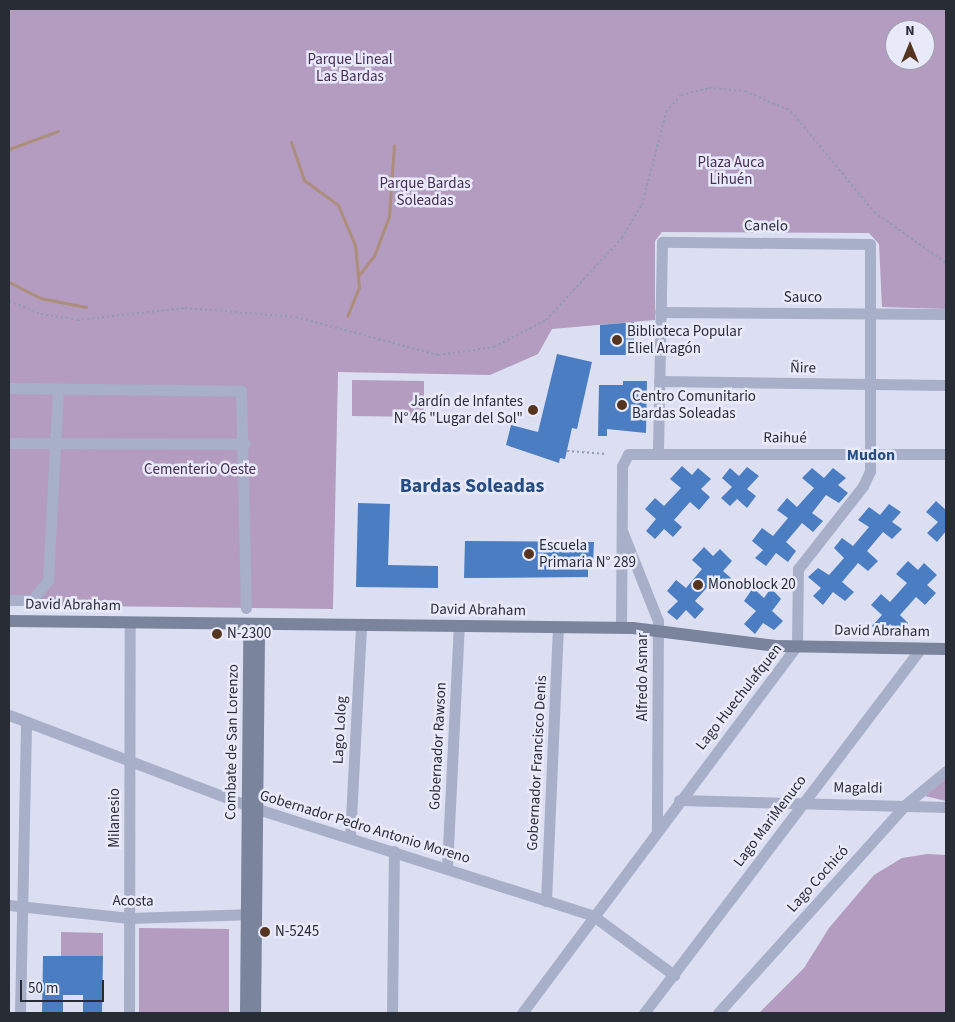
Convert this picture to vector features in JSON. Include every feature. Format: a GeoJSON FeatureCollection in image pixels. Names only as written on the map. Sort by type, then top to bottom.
{"type":"FeatureCollection","features":[{"type":"Feature","properties":{"kind":"main road","name":"David Abraham"},"geometry":{"type":"LineString","coordinates":[[9,621],[621,628],[659,630],[797,646],[946,648]]}},
{"type":"Feature","properties":{"kind":"main road","name":"Combate de San Lorenzo"},"geometry":{"type":"LineString","coordinates":[[246,1013],[251,914],[252,808],[259,637],[254,624]]}},
{"type":"Feature","properties":{"kind":"main road","name":"Combate de San Lorenzo"},"geometry":{"type":"LineString","coordinates":[[251,914],[255,1013]]}},
{"type":"Feature","properties":{"kind":"street","name":"Canelo"},"geometry":{"type":"LineString","coordinates":[[660,312],[662,242],[870,244]]}},
{"type":"Feature","properties":{"kind":"street","name":"Lago Huechulafquen"},"geometry":{"type":"LineString","coordinates":[[522,1013],[592,915],[797,646],[798,568],[863,486],[870,471],[872,313],[870,244]]}},
{"type":"Feature","properties":{"kind":"street","name":"Sauco"},"geometry":{"type":"LineString","coordinates":[[660,312],[946,314]]}},
{"type":"Feature","properties":{"kind":"street"},"geometry":{"type":"LineString","coordinates":[[658,452],[660,312]]}},
{"type":"Feature","properties":{"kind":"street","name":"Ñire"},"geometry":{"type":"LineString","coordinates":[[659,381],[946,385]]}},
{"type":"Feature","properties":{"kind":"street"},"geometry":{"type":"LineString","coordinates":[[9,388],[241,391],[245,444],[246,608]]}},
{"type":"Feature","properties":{"kind":"street"},"geometry":{"type":"LineString","coordinates":[[9,600],[32,600],[41,594],[48,580],[58,388]]}},
{"type":"Feature","properties":{"kind":"street"},"geometry":{"type":"LineString","coordinates":[[9,443],[245,444]]}},
{"type":"Feature","properties":{"kind":"street","name":"Raihué"},"geometry":{"type":"LineString","coordinates":[[625,456],[633,452],[946,454]]}},
{"type":"Feature","properties":{"kind":"street","name":"Alfredo Asmar"},"geometry":{"type":"LineString","coordinates":[[621,628],[625,456]]}},
{"type":"Feature","properties":{"kind":"street","name":"Alfredo Asmar"},"geometry":{"type":"LineString","coordinates":[[622,532],[655,610],[659,630],[657,830]]}},
{"type":"Feature","properties":{"kind":"street","name":"Milanesio"},"geometry":{"type":"LineString","coordinates":[[129,1013],[130,622]]}},
{"type":"Feature","properties":{"kind":"street","name":"Lago Lolog"},"geometry":{"type":"LineString","coordinates":[[350,836],[361,625]]}},
{"type":"Feature","properties":{"kind":"street","name":"Gobernador Rawson"},"geometry":{"type":"LineString","coordinates":[[447,868],[459,626]]}},
{"type":"Feature","properties":{"kind":"street","name":"Gobernador Francisco Denis"},"geometry":{"type":"LineString","coordinates":[[546,901],[558,627]]}},
{"type":"Feature","properties":{"kind":"street","name":"Lago MariMenuco"},"geometry":{"type":"LineString","coordinates":[[644,1013],[802,802],[921,648]]}},
{"type":"Feature","properties":{"kind":"street","name":"Gobernador Pedro Antonio Moreno"},"geometry":{"type":"LineString","coordinates":[[9,715],[130,759],[252,808],[350,836],[592,915],[674,975]]}},
{"type":"Feature","properties":{"kind":"street"},"geometry":{"type":"LineString","coordinates":[[20,1013],[14,906],[26,722]]}},
{"type":"Feature","properties":{"kind":"street","name":"Lago Cochicó"},"geometry":{"type":"LineString","coordinates":[[718,1013],[906,804],[946,771]]}},
{"type":"Feature","properties":{"kind":"street","name":"Magaldi"},"geometry":{"type":"LineString","coordinates":[[679,800],[906,804],[946,807]]}},
{"type":"Feature","properties":{"kind":"street"},"geometry":{"type":"LineString","coordinates":[[392,1013],[394,851]]}},
{"type":"Feature","properties":{"kind":"street","name":"Acosta"},"geometry":{"type":"LineString","coordinates":[[14,906],[130,918],[251,914]]}},
{"type":"Feature","properties":{"kind":"path"},"geometry":{"type":"LineString","coordinates":[[9,301],[41,314],[77,320],[184,308],[296,317],[438,355],[494,347],[546,320],[622,238],[642,205],[666,112],[681,95],[709,88],[746,91],[791,111],[874,212],[946,263]]}},
{"type":"Feature","properties":{"kind":"path"},"geometry":{"type":"LineString","coordinates":[[567,451],[607,454]]}},
{"type":"Feature","properties":{"kind":"green space","name":"Parque Bardas Soleadas"},"geometry":{"type":"Polygon","coordinates":[[[9,9],[946,9],[946,309],[882,307],[879,244],[869,233],[662,232],[655,241],[655,320],[552,329],[538,354],[490,375],[338,372],[333,609],[9,605],[9,9]]]}},
{"type":"Feature","properties":{"kind":"green space"},"geometry":{"type":"Polygon","coordinates":[[[352,380],[424,381],[424,417],[352,416],[352,380]]]}},
{"type":"Feature","properties":{"kind":"green space"},"geometry":{"type":"Polygon","coordinates":[[[946,779],[946,801],[925,796],[946,779]]]}},
{"type":"Feature","properties":{"kind":"green space"},"geometry":{"type":"Polygon","coordinates":[[[927,854],[946,855],[946,1013],[759,1013],[804,968],[829,928],[874,875],[902,858],[927,854]]]}},
{"type":"Feature","properties":{"kind":"green space"},"geometry":{"type":"Polygon","coordinates":[[[139,928],[229,929],[229,1013],[139,1013],[139,928]]]}},
{"type":"Feature","properties":{"kind":"green space"},"geometry":{"type":"Polygon","coordinates":[[[61,932],[103,933],[103,956],[61,956],[61,932]]]}},
{"type":"Feature","properties":{"kind":"building","name":"Biblioteca Popular Eliel Aragón"},"geometry":{"type":"Polygon","coordinates":[[[634,322],[634,355],[600,355],[600,325],[634,322]]]}},
{"type":"Feature","properties":{"kind":"building"},"geometry":{"type":"Polygon","coordinates":[[[557,354],[592,362],[577,429],[572,428],[565,459],[560,458],[559,463],[506,445],[511,425],[538,432],[557,354]]]}},
{"type":"Feature","properties":{"kind":"building","name":"Centro Comunitario Bardas Soleadas"},"geometry":{"type":"Polygon","coordinates":[[[623,381],[647,381],[646,433],[607,429],[607,436],[598,436],[599,385],[623,385],[623,381]]]}},
{"type":"Feature","properties":{"kind":"building"},"geometry":{"type":"Polygon","coordinates":[[[682,466],[692,475],[698,468],[711,479],[701,489],[710,497],[699,510],[690,502],[674,520],[682,527],[673,537],[664,529],[655,539],[646,531],[656,519],[645,509],[655,498],[664,506],[681,488],[670,479],[682,466]]]}},
{"type":"Feature","properties":{"kind":"building"},"geometry":{"type":"Polygon","coordinates":[[[747,467],[759,476],[747,489],[756,496],[747,508],[737,499],[730,506],[721,498],[732,487],[722,478],[730,468],[739,476],[747,467]]]}},
{"type":"Feature","properties":{"kind":"building"},"geometry":{"type":"Polygon","coordinates":[[[812,468],[824,478],[833,468],[846,478],[838,485],[848,493],[839,503],[826,495],[812,513],[823,521],[813,532],[802,523],[786,542],[796,551],[788,562],[776,553],[766,566],[755,558],[763,550],[752,541],[762,528],[773,536],[788,518],[777,510],[787,498],[797,507],[814,488],[802,478],[812,468]]]}},
{"type":"Feature","properties":{"kind":"building"},"geometry":{"type":"Polygon","coordinates":[[[936,501],[946,510],[946,531],[937,542],[927,533],[938,522],[926,512],[936,501]]]}},
{"type":"Feature","properties":{"kind":"building"},"geometry":{"type":"Polygon","coordinates":[[[358,503],[390,504],[388,565],[438,566],[438,588],[356,587],[358,503]]]}},
{"type":"Feature","properties":{"kind":"building"},"geometry":{"type":"Polygon","coordinates":[[[889,504],[901,512],[892,522],[902,529],[892,539],[883,532],[867,551],[878,561],[868,571],[858,563],[842,582],[854,592],[845,601],[833,592],[823,605],[813,596],[821,588],[808,577],[818,568],[829,575],[844,558],[834,548],[842,538],[853,546],[869,527],[858,520],[869,507],[880,515],[889,504]]]}},
{"type":"Feature","properties":{"kind":"building"},"geometry":{"type":"Polygon","coordinates":[[[465,541],[594,542],[593,565],[588,566],[588,577],[464,578],[465,541]]]}},
{"type":"Feature","properties":{"kind":"building","name":"Monoblock 20"},"geometry":{"type":"Polygon","coordinates":[[[704,547],[713,556],[720,549],[732,561],[723,571],[732,579],[721,591],[711,583],[695,601],[704,609],[695,619],[686,610],[677,620],[667,612],[678,601],[667,591],[676,580],[686,588],[702,569],[692,560],[704,547]]]}},
{"type":"Feature","properties":{"kind":"building"},"geometry":{"type":"Polygon","coordinates":[[[908,561],[918,570],[924,563],[937,575],[927,585],[936,593],[925,605],[916,597],[900,615],[908,623],[899,633],[890,624],[881,634],[872,626],[882,615],[871,605],[881,594],[890,602],[907,583],[896,574],[908,561]]]}},
{"type":"Feature","properties":{"kind":"building"},"geometry":{"type":"Polygon","coordinates":[[[753,588],[764,598],[771,588],[781,599],[772,611],[783,621],[774,630],[763,623],[755,634],[744,624],[756,611],[744,601],[753,588]]]}},
{"type":"Feature","properties":{"kind":"building"},"geometry":{"type":"Polygon","coordinates":[[[43,956],[103,956],[102,1013],[83,1013],[83,995],[63,995],[63,1013],[42,1013],[43,956]]]}},
{"type":"Feature","properties":{"kind":"waterway"},"geometry":{"type":"LineString","coordinates":[[9,149],[58,131]]}},
{"type":"Feature","properties":{"kind":"waterway"},"geometry":{"type":"LineString","coordinates":[[291,142],[304,180],[338,205],[355,245],[359,287],[347,316]]}},
{"type":"Feature","properties":{"kind":"waterway"},"geometry":{"type":"LineString","coordinates":[[359,275],[374,256],[389,216],[394,145]]}},
{"type":"Feature","properties":{"kind":"waterway"},"geometry":{"type":"LineString","coordinates":[[9,282],[40,298],[86,307]]}},
{"type":"Feature","properties":{"kind":"place","name":"Biblioteca Popular Eliel Aragón"},"geometry":{"type":"Point","coordinates":[617,340]}},
{"type":"Feature","properties":{"kind":"place","name":"Centro Comunitario Bardas Soleadas"},"geometry":{"type":"Point","coordinates":[622,405]}},
{"type":"Feature","properties":{"kind":"place","name":"Jardín de Infantes N° 46 \"Lugar del Sol\""},"geometry":{"type":"Point","coordinates":[533,410]}},
{"type":"Feature","properties":{"kind":"place","name":"Escuela Primaria N° 289"},"geometry":{"type":"Point","coordinates":[529,554]}},
{"type":"Feature","properties":{"kind":"place","name":"Monoblock 20"},"geometry":{"type":"Point","coordinates":[698,585]}},
{"type":"Feature","properties":{"kind":"place","name":"N-2300"},"geometry":{"type":"Point","coordinates":[217,634]}},
{"type":"Feature","properties":{"kind":"place","name":"N-5245"},"geometry":{"type":"Point","coordinates":[265,932]}},
{"type":"Feature","properties":{"kind":"district","name":"Mudon"},"geometry":{"type":"Point","coordinates":[871,455]}},
{"type":"Feature","properties":{"kind":"district","name":"Bardas Soleadas"},"geometry":{"type":"Point","coordinates":[472,486]}},
{"type":"Feature","properties":{"kind":"park label","name":"Parque Lineal Las Bardas"},"geometry":{"type":"Point","coordinates":[350,68]}},
{"type":"Feature","properties":{"kind":"park label","name":"Plaza Auca Lihuén"},"geometry":{"type":"Point","coordinates":[731,170]}},
{"type":"Feature","properties":{"kind":"park label","name":"Cementerio Oeste"},"geometry":{"type":"Point","coordinates":[200,470]}}]}
